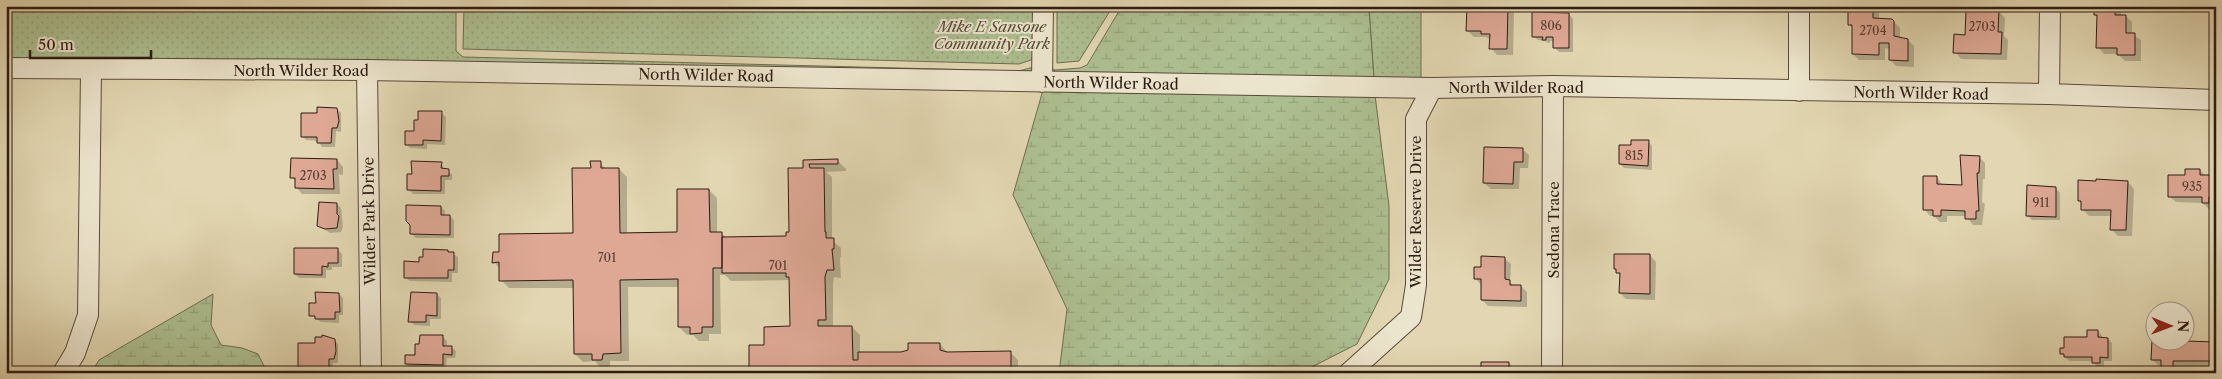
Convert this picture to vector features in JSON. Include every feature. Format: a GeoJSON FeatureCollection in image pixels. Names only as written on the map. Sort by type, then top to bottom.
{"type":"FeatureCollection","features":[{"type":"Feature","properties":{"kind":"street"},"geometry":{"type":"LineString","coordinates":[[1042,82],[1043,6]]}},
{"type":"Feature","properties":{"kind":"street"},"geometry":{"type":"LineString","coordinates":[[1799,6],[1799,92]]}},
{"type":"Feature","properties":{"kind":"street"},"geometry":{"type":"LineString","coordinates":[[2049,94],[2050,6]]}},
{"type":"Feature","properties":{"kind":"street","name":"North Wilder Road"},"geometry":{"type":"LineString","coordinates":[[6,68],[367,70],[1432,88],[1554,86],[1799,92],[2049,94],[2216,100]]}},
{"type":"Feature","properties":{"kind":"street"},"geometry":{"type":"LineString","coordinates":[[62,373],[75,352],[88,315],[91,69]]}},
{"type":"Feature","properties":{"kind":"street","name":"Wilder Park Drive"},"geometry":{"type":"LineString","coordinates":[[367,70],[370,373]]}},
{"type":"Feature","properties":{"kind":"street","name":"Sedona Trace"},"geometry":{"type":"LineString","coordinates":[[1552,373],[1554,86]]}},
{"type":"Feature","properties":{"kind":"street","name":"Wilder Reserve Drive"},"geometry":{"type":"LineString","coordinates":[[1349,373],[1411,317],[1416,285],[1416,119],[1432,88]]}},
{"type":"Feature","properties":{"kind":"green space"},"geometry":{"type":"Polygon","coordinates":[[[6,6],[456,6],[456,51],[463,57],[1019,71],[1042,66],[1055,70],[1052,73],[6,59],[6,6]]]}},
{"type":"Feature","properties":{"kind":"green space","name":"Mike E Sansone Community Park"},"geometry":{"type":"Polygon","coordinates":[[[464,6],[1036,6],[1035,52],[1031,60],[1019,64],[463,49],[464,6]]]}},
{"type":"Feature","properties":{"kind":"green space","name":"Mike E Sansone Community Park"},"geometry":{"type":"Polygon","coordinates":[[[1057,6],[1113,6],[1079,61],[1057,63],[1057,6]]]}},
{"type":"Feature","properties":{"kind":"green space"},"geometry":{"type":"Polygon","coordinates":[[[1122,6],[1369,6],[1374,78],[1052,73],[1055,70],[1080,68],[1087,65],[1122,6]]]}},
{"type":"Feature","properties":{"kind":"green space"},"geometry":{"type":"Polygon","coordinates":[[[1369,6],[1421,6],[1421,79],[1374,78],[1369,6]]]}},
{"type":"Feature","properties":{"kind":"green space"},"geometry":{"type":"Polygon","coordinates":[[[1043,90],[1375,95],[1389,206],[1389,279],[1357,344],[1300,373],[1059,373],[1067,309],[1013,195],[1043,90]]]}},
{"type":"Feature","properties":{"kind":"green space"},"geometry":{"type":"Polygon","coordinates":[[[213,294],[211,325],[221,345],[242,348],[258,354],[265,368],[265,373],[91,373],[99,360],[213,294]]]}},
{"type":"Feature","properties":{"kind":"building"},"geometry":{"type":"Polygon","coordinates":[[[1467,6],[1508,6],[1507,49],[1489,49],[1490,34],[1481,34],[1481,31],[1466,31],[1467,6]]]}},
{"type":"Feature","properties":{"kind":"building"},"geometry":{"type":"Polygon","coordinates":[[[1852,6],[1873,6],[1873,18],[1892,19],[1894,21],[1894,36],[1908,39],[1908,61],[1889,60],[1889,43],[1879,43],[1879,55],[1852,54],[1852,25],[1848,25],[1848,8],[1852,6]]]}},
{"type":"Feature","properties":{"kind":"building"},"geometry":{"type":"Polygon","coordinates":[[[2094,6],[2115,6],[2115,15],[2126,15],[2126,33],[2135,33],[2135,55],[2117,55],[2117,48],[2096,48],[2097,15],[2094,15],[2094,6]]]}},
{"type":"Feature","properties":{"kind":"building"},"geometry":{"type":"Polygon","coordinates":[[[1966,9],[1999,10],[1998,32],[2002,32],[2001,54],[1953,53],[1954,34],[1965,35],[1966,9]]]}},
{"type":"Feature","properties":{"kind":"building"},"geometry":{"type":"Polygon","coordinates":[[[1532,12],[1569,13],[1569,48],[1553,48],[1553,37],[1546,37],[1546,40],[1542,40],[1543,37],[1532,37],[1532,12]]]}},
{"type":"Feature","properties":{"kind":"building"},"geometry":{"type":"Polygon","coordinates":[[[317,107],[337,108],[339,121],[337,128],[332,128],[331,143],[317,143],[317,137],[301,137],[301,113],[317,113],[317,107]]]}},
{"type":"Feature","properties":{"kind":"building"},"geometry":{"type":"Polygon","coordinates":[[[418,111],[442,111],[441,141],[423,140],[423,145],[405,145],[405,131],[414,131],[414,120],[418,120],[418,111]]]}},
{"type":"Feature","properties":{"kind":"building"},"geometry":{"type":"Polygon","coordinates":[[[1631,140],[1649,140],[1648,166],[1619,164],[1619,145],[1631,145],[1631,140]]]}},
{"type":"Feature","properties":{"kind":"building"},"geometry":{"type":"Polygon","coordinates":[[[1484,147],[1523,148],[1523,162],[1514,162],[1513,184],[1483,183],[1484,147]]]}},
{"type":"Feature","properties":{"kind":"building"},"geometry":{"type":"Polygon","coordinates":[[[1960,155],[1980,156],[1979,173],[1977,173],[1979,211],[1976,211],[1976,219],[1965,219],[1965,211],[1941,210],[1941,216],[1933,216],[1933,210],[1923,210],[1923,176],[1937,176],[1937,184],[1962,185],[1960,155]]]}},
{"type":"Feature","properties":{"kind":"building"},"geometry":{"type":"Polygon","coordinates":[[[291,158],[337,159],[337,169],[333,169],[334,189],[295,188],[295,178],[290,178],[291,158]]]}},
{"type":"Feature","properties":{"kind":"building"},"geometry":{"type":"Polygon","coordinates":[[[838,159],[838,164],[809,164],[810,168],[824,168],[825,232],[826,238],[834,238],[834,249],[832,249],[834,270],[827,270],[825,277],[826,320],[818,320],[818,326],[852,326],[853,360],[858,360],[858,352],[901,352],[908,350],[908,343],[940,343],[940,350],[947,352],[1011,351],[1011,373],[749,373],[749,345],[764,345],[764,327],[790,326],[789,277],[786,277],[786,273],[722,273],[722,237],[786,236],[786,232],[789,232],[788,168],[803,168],[803,160],[838,159]]]}},
{"type":"Feature","properties":{"kind":"building"},"geometry":{"type":"Polygon","coordinates":[[[411,161],[442,162],[441,168],[449,169],[449,176],[441,176],[441,191],[407,190],[407,174],[412,174],[411,161]]]}},
{"type":"Feature","properties":{"kind":"building"},"geometry":{"type":"Polygon","coordinates":[[[590,161],[601,161],[601,168],[619,168],[620,233],[677,232],[677,189],[709,189],[710,232],[722,232],[722,268],[713,268],[713,327],[702,327],[702,333],[690,334],[690,327],[678,327],[678,279],[620,280],[621,353],[603,354],[602,360],[592,360],[592,354],[574,354],[573,280],[499,281],[499,262],[492,263],[493,252],[499,252],[499,234],[573,233],[572,168],[591,168],[590,161]]]}},
{"type":"Feature","properties":{"kind":"building"},"geometry":{"type":"Polygon","coordinates":[[[2185,169],[2200,169],[2200,175],[2216,175],[2216,197],[2209,197],[2209,203],[2202,203],[2202,197],[2168,197],[2168,175],[2185,175],[2185,169]]]}},
{"type":"Feature","properties":{"kind":"building"},"geometry":{"type":"Polygon","coordinates":[[[2096,179],[2128,181],[2126,230],[2110,230],[2111,210],[2081,210],[2081,201],[2078,201],[2078,180],[2096,181],[2096,179]]]}},
{"type":"Feature","properties":{"kind":"building"},"geometry":{"type":"Polygon","coordinates":[[[2027,185],[2056,187],[2056,217],[2026,216],[2027,185]]]}},
{"type":"Feature","properties":{"kind":"building"},"geometry":{"type":"Polygon","coordinates":[[[319,202],[337,203],[337,214],[339,216],[337,228],[325,229],[317,226],[319,202]]]}},
{"type":"Feature","properties":{"kind":"building"},"geometry":{"type":"Polygon","coordinates":[[[406,205],[441,206],[441,215],[450,215],[450,235],[410,234],[410,225],[406,221],[406,205]]]}},
{"type":"Feature","properties":{"kind":"building"},"geometry":{"type":"Polygon","coordinates":[[[294,248],[338,248],[338,263],[328,263],[328,267],[322,266],[322,275],[294,274],[294,248]]]}},
{"type":"Feature","properties":{"kind":"building"},"geometry":{"type":"Polygon","coordinates":[[[423,249],[454,252],[454,270],[448,270],[448,278],[404,278],[404,261],[419,262],[419,257],[423,257],[423,249]]]}},
{"type":"Feature","properties":{"kind":"building"},"geometry":{"type":"Polygon","coordinates":[[[1614,254],[1650,254],[1650,294],[1619,293],[1620,273],[1616,273],[1616,269],[1614,269],[1614,254]]]}},
{"type":"Feature","properties":{"kind":"building"},"geometry":{"type":"Polygon","coordinates":[[[1481,256],[1505,257],[1505,279],[1510,280],[1510,285],[1521,285],[1521,301],[1481,300],[1481,279],[1474,279],[1474,267],[1481,267],[1481,256]]]}},
{"type":"Feature","properties":{"kind":"building"},"geometry":{"type":"Polygon","coordinates":[[[315,292],[339,293],[340,312],[335,312],[335,319],[315,319],[315,316],[309,316],[309,303],[316,303],[315,292]]]}},
{"type":"Feature","properties":{"kind":"building"},"geometry":{"type":"Polygon","coordinates":[[[411,292],[437,293],[437,316],[426,315],[426,322],[408,322],[411,292]]]}},
{"type":"Feature","properties":{"kind":"building"},"geometry":{"type":"Polygon","coordinates":[[[2087,330],[2098,330],[2098,337],[2108,338],[2108,358],[2100,357],[2100,363],[2092,363],[2092,357],[2064,357],[2064,354],[2060,354],[2060,348],[2064,348],[2064,337],[2087,337],[2087,330]]]}},
{"type":"Feature","properties":{"kind":"building"},"geometry":{"type":"Polygon","coordinates":[[[322,335],[335,339],[336,351],[334,359],[329,359],[329,373],[314,373],[314,368],[298,367],[298,343],[315,343],[315,337],[322,337],[322,335]]]}},
{"type":"Feature","properties":{"kind":"building"},"geometry":{"type":"Polygon","coordinates":[[[420,335],[443,335],[443,346],[452,346],[452,355],[443,354],[443,365],[405,364],[405,355],[415,355],[415,344],[419,344],[420,335]]]}},
{"type":"Feature","properties":{"kind":"building"},"geometry":{"type":"Polygon","coordinates":[[[2194,341],[2216,342],[2216,365],[2213,364],[2213,361],[2173,361],[2173,368],[2161,368],[2161,360],[2151,360],[2151,352],[2194,352],[2194,341]]]}},
{"type":"Feature","properties":{"kind":"building"},"geometry":{"type":"Polygon","coordinates":[[[1481,362],[1509,362],[1509,373],[1481,373],[1481,362]]]}}]}
